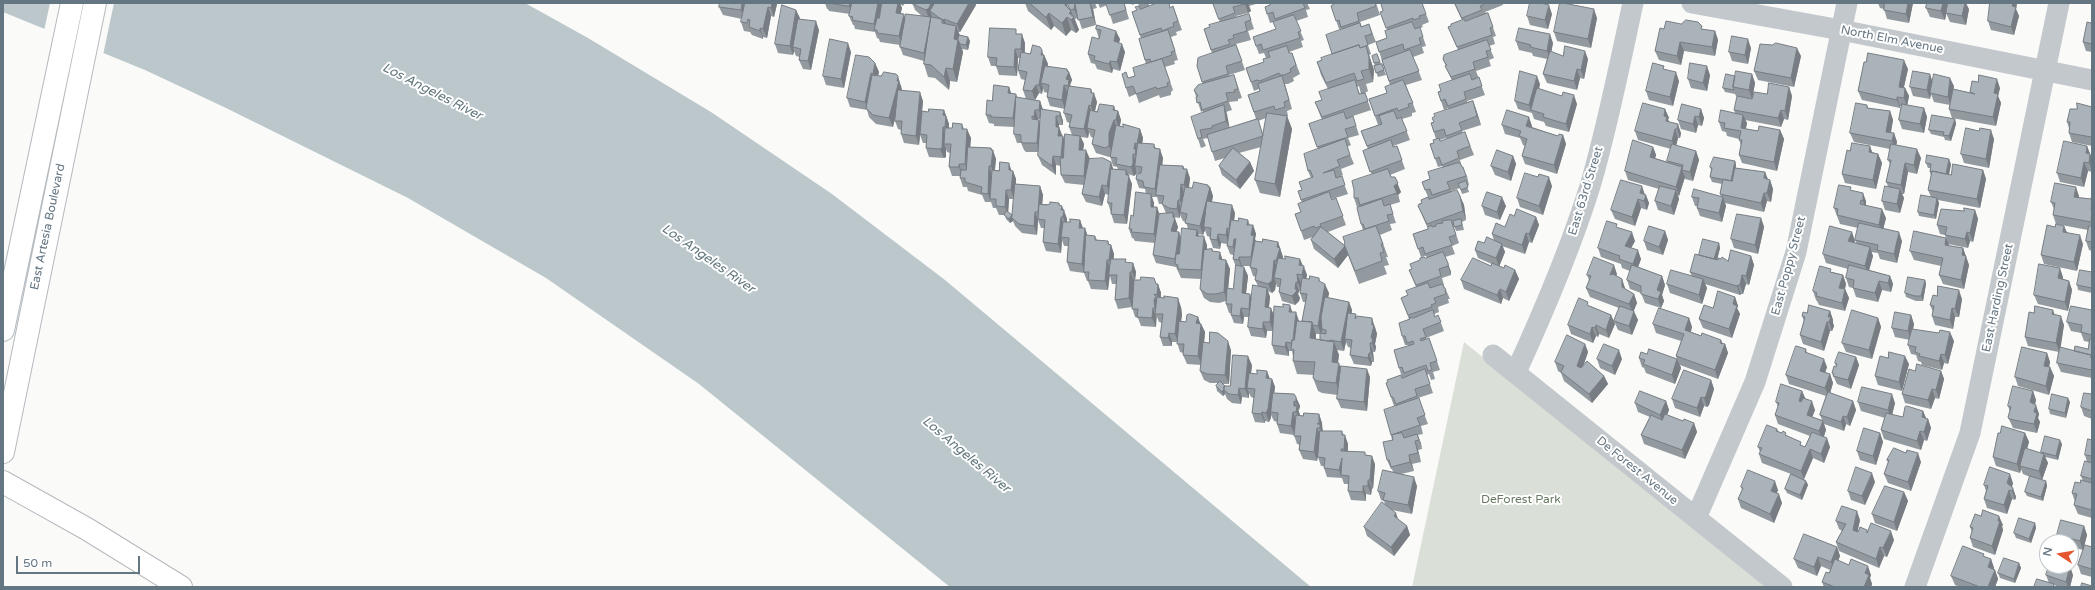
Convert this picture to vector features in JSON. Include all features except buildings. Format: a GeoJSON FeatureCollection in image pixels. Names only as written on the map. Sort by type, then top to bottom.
{"type":"FeatureCollection","features":[{"type":"Feature","properties":{"kind":"main road","name":"East Artesia Boulevard"},"geometry":{"type":"LineString","coordinates":[[3,330],[72,3]]}},
{"type":"Feature","properties":{"kind":"main road","name":"East Artesia Boulevard"},"geometry":{"type":"LineString","coordinates":[[3,452],[95,3]]}},
{"type":"Feature","properties":{"kind":"main road"},"geometry":{"type":"LineString","coordinates":[[3,482],[86,529],[181,587]]}},
{"type":"Feature","properties":{"kind":"street","name":"East 63rd Street"},"geometry":{"type":"LineString","coordinates":[[1516,372],[1541,319],[1566,256],[1591,184],[1610,112],[1633,3]]}},
{"type":"Feature","properties":{"kind":"street","name":"North Elm Avenue"},"geometry":{"type":"LineString","coordinates":[[1692,3],[1841,30],[2092,80]]}},
{"type":"Feature","properties":{"kind":"street","name":"East Poppy Street"},"geometry":{"type":"LineString","coordinates":[[1696,518],[1756,382],[1796,252],[1847,3]]}},
{"type":"Feature","properties":{"kind":"street","name":"East Harding Street"},"geometry":{"type":"LineString","coordinates":[[1915,587],[1970,433],[2059,3]]}},
{"type":"Feature","properties":{"kind":"street","name":"De Forest Avenue"},"geometry":{"type":"LineString","coordinates":[[1493,355],[1782,587]]}},
{"type":"Feature","properties":{"kind":"green space","name":"DeForest Park"},"geometry":{"type":"Polygon","coordinates":[[[1464,342],[1767,587],[1412,587],[1464,342]]]}},
{"type":"Feature","properties":{"kind":"water","name":"Los Angeles River"},"geometry":{"type":"Polygon","coordinates":[[[3,3],[525,3],[588,38],[711,112],[832,194],[945,280],[1311,587],[950,587],[699,384],[546,278],[408,198],[224,107],[145,70],[3,12],[3,3]]]}},
{"type":"Feature","properties":{"kind":"pier"},"geometry":{"type":"Polygon","coordinates":[[[50,3],[114,3],[103,55],[44,31],[50,3]]]}}]}
